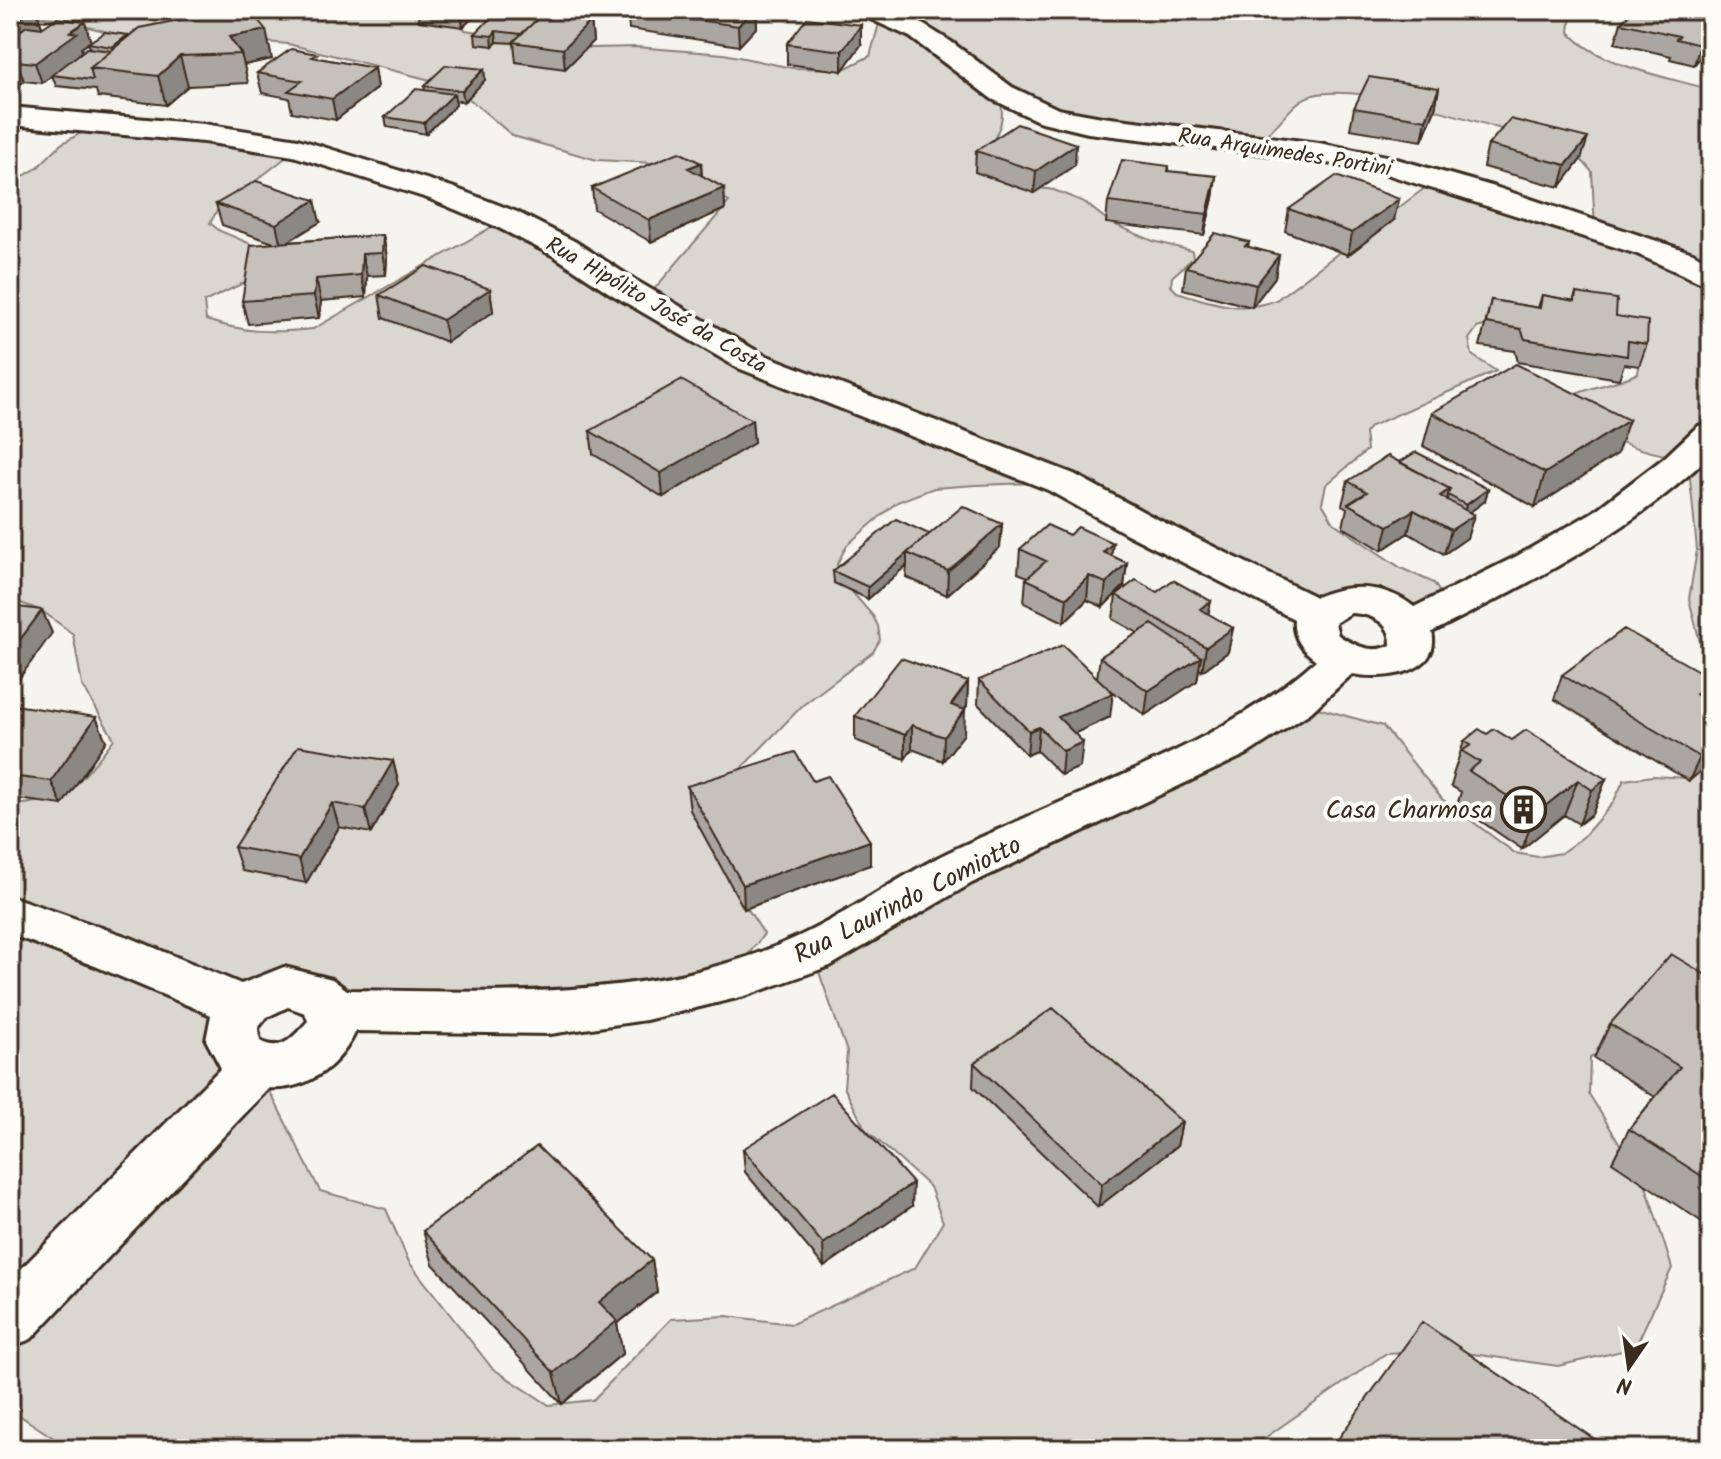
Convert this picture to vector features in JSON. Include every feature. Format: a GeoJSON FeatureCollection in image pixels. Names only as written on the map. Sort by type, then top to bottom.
{"type":"FeatureCollection","features":[{"type":"Feature","properties":{"kind":"street","name":"Rua Arquimedes Portini"},"geometry":{"type":"LineString","coordinates":[[873,10],[922,33],[1020,105],[1050,116],[1093,125],[1322,152],[1397,168],[1438,178],[1648,248],[1700,269],[1711,277]]}},
{"type":"Feature","properties":{"kind":"street","name":"Rua Hipólito José da Costa"},"geometry":{"type":"LineString","coordinates":[[10,116],[204,133],[298,148],[441,193],[506,219],[565,249],[623,287],[750,361],[1061,482],[1139,525],[1317,614]]}},
{"type":"Feature","properties":{"kind":"street"},"geometry":{"type":"LineString","coordinates":[[1410,626],[1573,544],[1636,500],[1711,434]]}},
{"type":"Feature","properties":{"kind":"street"},"geometry":{"type":"LineString","coordinates":[[1364,600],[1383,605],[1410,626],[1414,639],[1410,651],[1399,660],[1362,664],[1343,659],[1327,650],[1316,637],[1313,625],[1317,614],[1337,603],[1364,600]]}},
{"type":"Feature","properties":{"kind":"street","name":"Rua Laurindo Comiotto"},"geometry":{"type":"LineString","coordinates":[[332,1010],[550,1013],[646,1000],[727,982],[812,952],[955,870],[1231,743],[1296,702],[1343,659]]}},
{"type":"Feature","properties":{"kind":"street"},"geometry":{"type":"LineString","coordinates":[[10,915],[113,952],[244,1007]]}},
{"type":"Feature","properties":{"kind":"street"},"geometry":{"type":"LineString","coordinates":[[284,987],[306,988],[323,996],[332,1010],[332,1029],[320,1046],[302,1060],[280,1067],[257,1066],[239,1057],[231,1042],[233,1024],[244,1007],[262,994],[284,987]]}},
{"type":"Feature","properties":{"kind":"street"},"geometry":{"type":"LineString","coordinates":[[10,1320],[257,1066]]}},
{"type":"Feature","properties":{"kind":"shaded area"},"geometry":{"type":"Polygon","coordinates":[[[10,10],[458,10],[465,30],[592,48],[636,47],[724,54],[792,68],[844,69],[870,56],[882,13],[887,10],[1576,10],[1571,15],[1569,32],[1597,54],[1635,69],[1711,90],[1711,666],[1703,654],[1689,599],[1697,550],[1688,458],[1652,452],[1614,439],[1590,423],[1568,398],[1638,373],[1643,340],[1522,314],[1477,328],[1469,339],[1472,355],[1496,371],[1371,426],[1365,433],[1367,450],[1326,485],[1322,503],[1334,523],[1401,568],[1434,583],[1442,596],[1443,609],[1328,605],[1061,482],[934,488],[897,502],[847,545],[837,564],[840,578],[878,626],[880,640],[873,652],[803,705],[726,784],[731,883],[764,934],[727,982],[646,1000],[323,996],[244,1007],[257,1066],[320,1191],[386,1209],[409,1262],[492,1368],[549,1405],[593,1400],[671,1319],[726,1316],[792,1324],[915,1268],[943,1222],[930,1187],[865,1129],[844,1087],[847,1052],[812,952],[1296,702],[1383,726],[1442,799],[1515,853],[1538,857],[1561,853],[1583,837],[1613,803],[1624,780],[1653,776],[1688,778],[1711,762],[1711,1006],[1590,1057],[1589,1094],[1646,1186],[1672,1268],[1635,1348],[1558,1366],[1451,1351],[1385,1354],[1249,1449],[70,1449],[10,1409],[10,805],[46,800],[60,794],[81,778],[114,739],[82,685],[73,634],[42,611],[10,599],[10,184],[37,168],[61,144],[101,122],[298,148],[217,211],[210,223],[220,231],[258,247],[264,273],[204,302],[206,320],[246,330],[272,331],[313,329],[506,219],[645,300],[729,202],[673,164],[597,160],[513,136],[454,86],[288,44],[212,37],[140,40],[52,18],[10,13],[10,10]],[[998,93],[1001,120],[982,159],[985,173],[1005,183],[1054,190],[1084,202],[1111,223],[1153,241],[1192,251],[1193,258],[1172,277],[1171,286],[1177,292],[1215,303],[1238,307],[1276,300],[1438,178],[1595,230],[1592,172],[1575,154],[1544,141],[1384,98],[1358,94],[1313,95],[1298,102],[1262,137],[1093,125],[998,93]]]}},
{"type":"Feature","properties":{"kind":"building"},"geometry":{"type":"Polygon","coordinates":[[[10,10],[31,10],[10,26],[10,10]]]}},
{"type":"Feature","properties":{"kind":"building"},"geometry":{"type":"Polygon","coordinates":[[[229,10],[250,10],[266,30],[229,37],[241,54],[180,56],[158,76],[90,68],[139,28],[229,10]]]}},
{"type":"Feature","properties":{"kind":"building"},"geometry":{"type":"Polygon","coordinates":[[[547,10],[580,14],[576,19],[591,21],[563,49],[513,42],[547,10]]]}},
{"type":"Feature","properties":{"kind":"building"},"geometry":{"type":"Polygon","coordinates":[[[629,10],[753,10],[738,26],[629,10]]]}},
{"type":"Feature","properties":{"kind":"building"},"geometry":{"type":"Polygon","coordinates":[[[1633,10],[1691,10],[1711,15],[1711,34],[1700,45],[1676,39],[1679,36],[1621,23],[1633,10]]]}},
{"type":"Feature","properties":{"kind":"building"},"geometry":{"type":"Polygon","coordinates":[[[496,12],[540,17],[521,34],[496,31],[492,36],[475,34],[496,12]]]}},
{"type":"Feature","properties":{"kind":"building"},"geometry":{"type":"Polygon","coordinates":[[[56,18],[85,22],[70,32],[77,33],[35,63],[17,61],[10,64],[10,38],[27,26],[42,28],[56,18]]]}},
{"type":"Feature","properties":{"kind":"building"},"geometry":{"type":"Polygon","coordinates":[[[807,18],[861,25],[842,51],[787,44],[807,18]]]}},
{"type":"Feature","properties":{"kind":"building"},"geometry":{"type":"Polygon","coordinates":[[[105,32],[128,35],[112,47],[88,43],[105,32]]]}},
{"type":"Feature","properties":{"kind":"building"},"geometry":{"type":"Polygon","coordinates":[[[87,48],[111,51],[90,68],[93,80],[52,75],[87,48]]]}},
{"type":"Feature","properties":{"kind":"building"},"geometry":{"type":"Polygon","coordinates":[[[291,49],[317,54],[312,57],[374,68],[332,99],[288,91],[302,81],[257,73],[291,49]]]}},
{"type":"Feature","properties":{"kind":"building"},"geometry":{"type":"Polygon","coordinates":[[[446,65],[484,69],[462,91],[424,86],[446,65]]]}},
{"type":"Feature","properties":{"kind":"building"},"geometry":{"type":"Polygon","coordinates":[[[1369,77],[1439,88],[1426,120],[1354,108],[1369,77]]]}},
{"type":"Feature","properties":{"kind":"building"},"geometry":{"type":"Polygon","coordinates":[[[416,89],[454,94],[424,123],[385,117],[416,89]]]}},
{"type":"Feature","properties":{"kind":"building"},"geometry":{"type":"Polygon","coordinates":[[[1510,119],[1588,138],[1566,165],[1488,145],[1510,119]]]}},
{"type":"Feature","properties":{"kind":"building"},"geometry":{"type":"Polygon","coordinates":[[[1017,124],[1076,144],[1036,171],[976,151],[1017,124]]]}},
{"type":"Feature","properties":{"kind":"building"},"geometry":{"type":"Polygon","coordinates":[[[679,152],[701,163],[688,168],[724,188],[649,220],[592,188],[679,152]]]}},
{"type":"Feature","properties":{"kind":"building"},"geometry":{"type":"Polygon","coordinates":[[[1122,160],[1169,166],[1168,171],[1216,176],[1207,214],[1108,202],[1122,160]]]}},
{"type":"Feature","properties":{"kind":"building"},"geometry":{"type":"Polygon","coordinates":[[[1336,176],[1399,199],[1352,233],[1289,209],[1336,176]]]}},
{"type":"Feature","properties":{"kind":"building"},"geometry":{"type":"Polygon","coordinates":[[[256,181],[315,200],[276,224],[216,204],[256,181]]]}},
{"type":"Feature","properties":{"kind":"building"},"geometry":{"type":"Polygon","coordinates":[[[1215,233],[1249,242],[1245,246],[1279,255],[1256,285],[1186,267],[1215,233]]]}},
{"type":"Feature","properties":{"kind":"building"},"geometry":{"type":"Polygon","coordinates":[[[383,235],[382,253],[362,254],[361,275],[316,279],[314,296],[242,301],[251,245],[383,235]]]}},
{"type":"Feature","properties":{"kind":"building"},"geometry":{"type":"Polygon","coordinates":[[[426,266],[490,289],[443,320],[379,295],[426,266]]]}},
{"type":"Feature","properties":{"kind":"building"},"geometry":{"type":"Polygon","coordinates":[[[1576,293],[1617,299],[1616,316],[1648,321],[1647,344],[1628,341],[1627,356],[1525,339],[1521,329],[1486,323],[1491,300],[1540,308],[1542,295],[1575,301],[1576,293]]]}},
{"type":"Feature","properties":{"kind":"building"},"geometry":{"type":"Polygon","coordinates":[[[1516,364],[1629,420],[1545,473],[1432,413],[1516,364]]]}},
{"type":"Feature","properties":{"kind":"building"},"geometry":{"type":"Polygon","coordinates":[[[681,380],[752,420],[661,473],[590,431],[681,380]]]}},
{"type":"Feature","properties":{"kind":"building"},"geometry":{"type":"Polygon","coordinates":[[[1416,452],[1488,489],[1466,505],[1448,495],[1450,489],[1400,462],[1416,452]]]}},
{"type":"Feature","properties":{"kind":"building"},"geometry":{"type":"Polygon","coordinates":[[[1388,456],[1450,489],[1440,496],[1474,515],[1451,530],[1414,510],[1388,526],[1348,504],[1367,492],[1348,481],[1388,456]]]}},
{"type":"Feature","properties":{"kind":"building"},"geometry":{"type":"Polygon","coordinates":[[[963,506],[1002,524],[948,571],[907,553],[963,506]]]}},
{"type":"Feature","properties":{"kind":"building"},"geometry":{"type":"Polygon","coordinates":[[[896,519],[929,534],[868,587],[833,571],[896,519]]]}},
{"type":"Feature","properties":{"kind":"building"},"geometry":{"type":"Polygon","coordinates":[[[1047,525],[1069,535],[1078,527],[1113,543],[1103,552],[1127,563],[1106,583],[1089,576],[1067,598],[1026,579],[1046,561],[1020,549],[1047,525]]]}},
{"type":"Feature","properties":{"kind":"building"},"geometry":{"type":"Polygon","coordinates":[[[1136,580],[1157,592],[1173,580],[1211,601],[1200,609],[1233,628],[1206,647],[1116,595],[1136,580]]]}},
{"type":"Feature","properties":{"kind":"building"},"geometry":{"type":"Polygon","coordinates":[[[10,606],[42,610],[10,653],[10,606]]]}},
{"type":"Feature","properties":{"kind":"building"},"geometry":{"type":"Polygon","coordinates":[[[1152,624],[1201,657],[1148,691],[1100,657],[1152,624]]]}},
{"type":"Feature","properties":{"kind":"building"},"geometry":{"type":"Polygon","coordinates":[[[1624,629],[1711,678],[1696,694],[1711,703],[1711,747],[1700,757],[1562,675],[1624,629]]]}},
{"type":"Feature","properties":{"kind":"building"},"geometry":{"type":"Polygon","coordinates":[[[1063,645],[1113,693],[1058,717],[1083,742],[1063,751],[1039,727],[1029,731],[979,680],[1063,645]]]}},
{"type":"Feature","properties":{"kind":"building"},"geometry":{"type":"Polygon","coordinates":[[[901,658],[968,682],[951,705],[965,710],[944,737],[912,725],[905,735],[855,716],[901,658]]]}},
{"type":"Feature","properties":{"kind":"building"},"geometry":{"type":"Polygon","coordinates":[[[14,705],[96,717],[51,781],[10,776],[10,710],[14,705]]]}},
{"type":"Feature","properties":{"kind":"building"},"geometry":{"type":"Polygon","coordinates":[[[1479,729],[1487,734],[1494,729],[1512,740],[1526,730],[1606,779],[1592,790],[1578,780],[1535,814],[1469,771],[1480,762],[1462,751],[1471,745],[1464,741],[1479,729]]]}},
{"type":"Feature","properties":{"kind":"building"},"geometry":{"type":"Polygon","coordinates":[[[298,746],[393,761],[365,809],[332,803],[299,859],[234,847],[298,746]]]}},
{"type":"Feature","properties":{"kind":"building"},"geometry":{"type":"Polygon","coordinates":[[[795,752],[813,781],[828,776],[870,841],[743,885],[687,786],[795,752]]]}},
{"type":"Feature","properties":{"kind":"building"},"geometry":{"type":"Polygon","coordinates":[[[1671,954],[1711,978],[1711,1182],[1629,1129],[1680,1067],[1610,1024],[1671,954]]]}},
{"type":"Feature","properties":{"kind":"building"},"geometry":{"type":"Polygon","coordinates":[[[1053,1008],[1182,1122],[1102,1184],[974,1063],[1053,1008]]]}},
{"type":"Feature","properties":{"kind":"building"},"geometry":{"type":"Polygon","coordinates":[[[832,1093],[913,1183],[823,1244],[743,1149],[832,1093]]]}},
{"type":"Feature","properties":{"kind":"building"},"geometry":{"type":"Polygon","coordinates":[[[537,1146],[652,1260],[599,1302],[617,1321],[554,1373],[423,1231],[537,1146]]]}},
{"type":"Feature","properties":{"kind":"building"},"geometry":{"type":"Polygon","coordinates":[[[1422,1322],[1609,1449],[1331,1449],[1422,1322]]]}},
{"type":"Feature","properties":{"kind":"place","name":"Casa Charmosa"},"geometry":{"type":"Point","coordinates":[1524,809]}}]}
